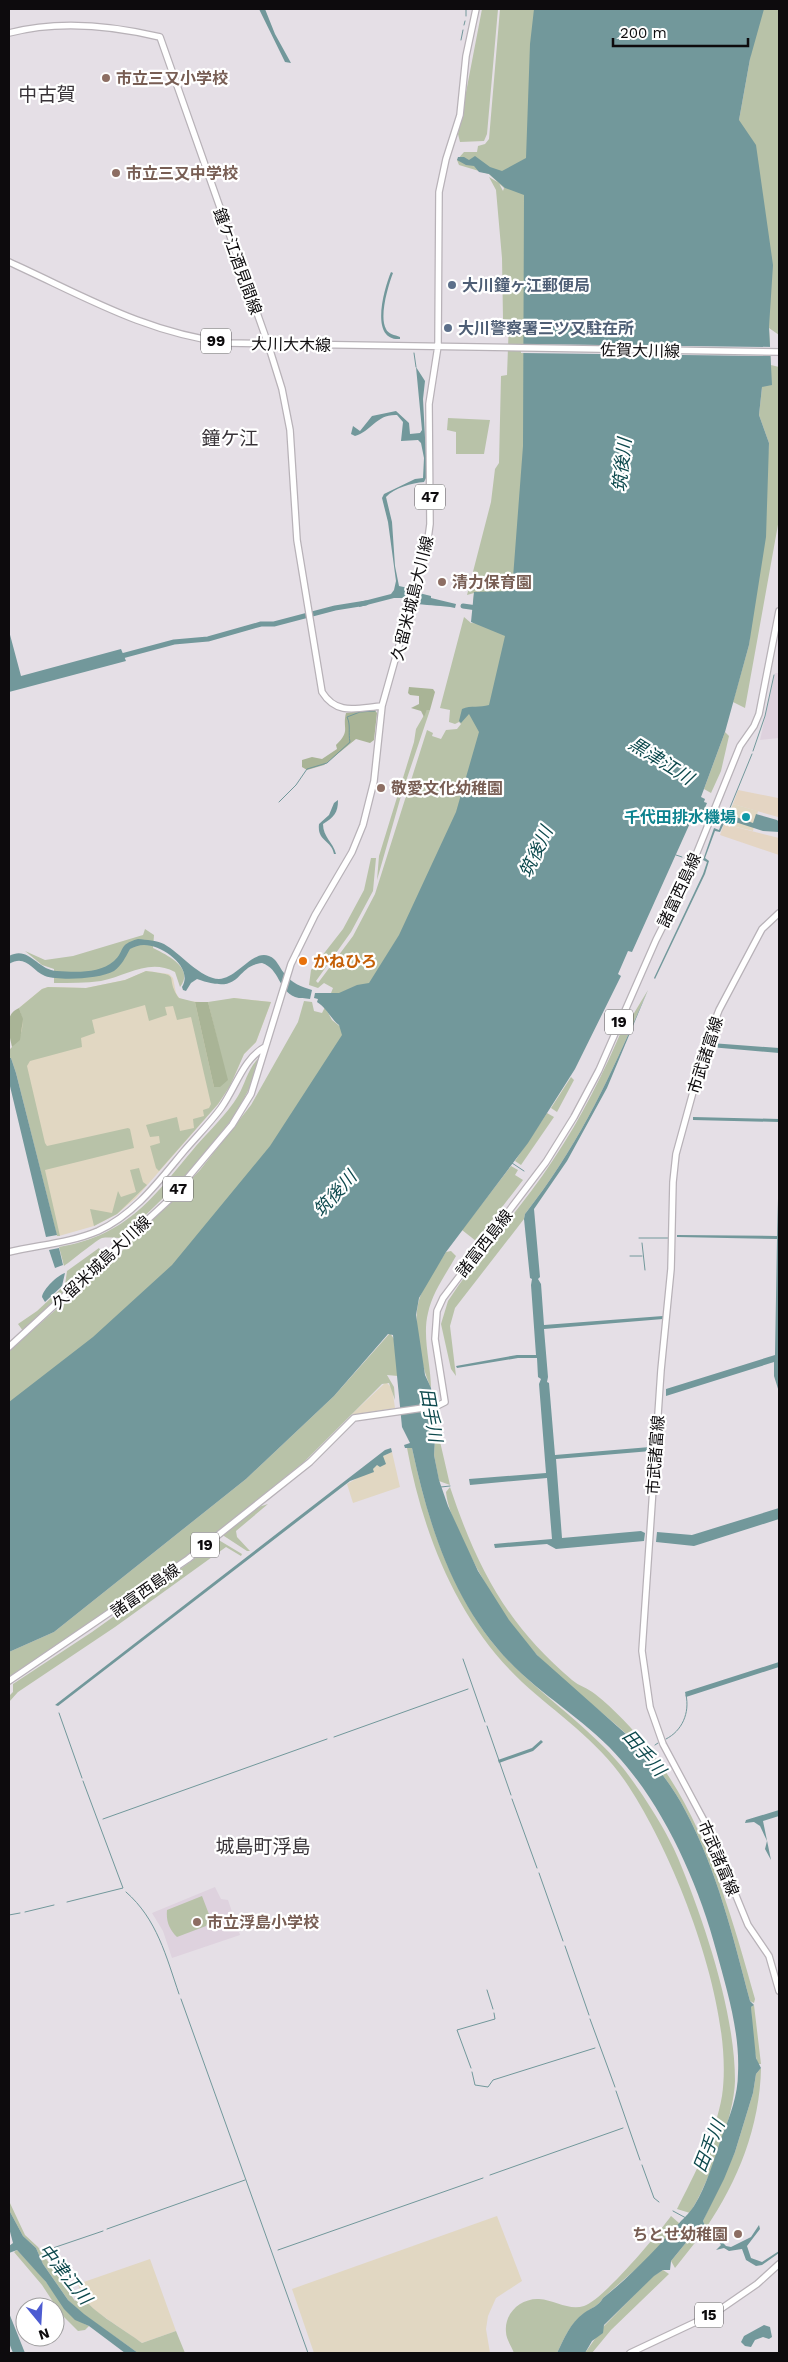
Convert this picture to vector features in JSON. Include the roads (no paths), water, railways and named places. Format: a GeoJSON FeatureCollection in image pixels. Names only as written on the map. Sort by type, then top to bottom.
{"type":"FeatureCollection","features":[{"type":"Feature","properties":{"kind":"main road","name":"久留米城島大川線"},"geometry":{"type":"LineString","coordinates":[[9,1347],[169,1200],[244,1108],[257,1079],[282,988],[291,964],[315,915],[352,852],[363,825],[374,781],[382,706],[393,676],[427,546],[430,524],[429,404],[438,346],[439,192],[446,159],[460,115],[466,56],[476,9]]}},
{"type":"Feature","properties":{"kind":"main road","name":"鐘ケ江酒見間線"},"geometry":{"type":"LineString","coordinates":[[9,33],[51,25],[70,25],[112,28],[160,37],[268,344],[284,398],[290,430],[298,540],[321,688],[330,704],[340,709],[382,706]]}},
{"type":"Feature","properties":{"kind":"main road","name":"大川大木線"},"geometry":{"type":"LineString","coordinates":[[9,262],[119,314],[168,332],[193,338],[227,343],[438,346]]}},
{"type":"Feature","properties":{"kind":"main road","name":"佐賀大川線"},"geometry":{"type":"LineString","coordinates":[[438,346],[779,352]]}},
{"type":"Feature","properties":{"kind":"main road","name":"諸富西島線"},"geometry":{"type":"LineString","coordinates":[[9,1681],[188,1559],[310,1462],[348,1422],[361,1416],[444,1404],[445,1400],[435,1339],[437,1311],[453,1282],[546,1162],[574,1117],[599,1070],[656,940],[685,882],[735,759],[759,714],[779,611]]}},
{"type":"Feature","properties":{"kind":"main road","name":"市武諸富線"},"geometry":{"type":"LineString","coordinates":[[779,913],[762,929],[719,1010],[705,1049],[676,1154],[673,1182],[671,1269],[661,1370],[642,1651],[650,1707],[663,1744],[709,1830],[748,1925],[769,1956],[779,1991]]}},
{"type":"Feature","properties":{"kind":"main road","name":"久留米城島大川線"},"geometry":{"type":"LineString","coordinates":[[9,1252],[82,1237],[120,1219],[150,1190],[221,1108],[236,1086],[254,1053],[265,1047]]}},
{"type":"Feature","properties":{"kind":"main road","name":"15"},"geometry":{"type":"LineString","coordinates":[[630,2353],[714,2313],[757,2284],[779,2264]]}},
{"type":"Feature","properties":{"kind":"water"},"geometry":{"type":"Polygon","coordinates":[[[259,9],[265,9],[275,34],[291,63],[285,62],[259,9]]]}},
{"type":"Feature","properties":{"kind":"water"},"geometry":{"type":"Polygon","coordinates":[[[534,9],[764,9],[750,59],[739,120],[756,145],[773,265],[769,327],[772,385],[762,387],[759,415],[769,443],[766,537],[749,645],[725,732],[701,797],[707,803],[704,810],[700,813],[695,812],[632,952],[628,951],[618,974],[621,976],[575,1069],[528,1143],[446,1252],[419,1298],[416,1315],[425,1375],[431,1388],[436,1424],[434,1455],[439,1480],[448,1506],[478,1571],[509,1620],[537,1655],[644,1750],[648,1748],[647,1753],[681,1803],[706,1856],[723,1904],[750,2001],[754,2005],[751,2007],[756,2058],[761,2068],[756,2074],[753,2093],[735,2152],[703,2221],[706,2228],[705,2230],[698,2228],[671,2261],[670,2270],[663,2270],[654,2276],[604,2325],[603,2333],[592,2341],[585,2353],[557,2353],[568,2332],[579,2317],[595,2307],[653,2251],[691,2210],[703,2189],[728,2121],[738,2081],[737,2042],[732,2011],[709,1927],[692,1878],[669,1830],[642,1786],[603,1741],[522,1674],[499,1651],[463,1599],[438,1541],[419,1479],[412,1448],[405,1448],[404,1445],[410,1443],[402,1427],[393,1335],[388,1334],[334,1396],[246,1479],[54,1632],[9,1652],[9,1402],[93,1337],[172,1265],[270,1146],[342,1035],[339,1025],[317,1002],[318,999],[314,998],[315,993],[339,993],[357,985],[369,983],[399,935],[456,812],[479,732],[469,714],[461,723],[459,721],[462,709],[489,705],[505,636],[471,622],[474,592],[512,591],[523,446],[524,195],[505,188],[489,174],[479,172],[474,166],[466,165],[457,160],[458,157],[464,157],[469,160],[475,156],[490,167],[502,171],[526,158],[530,44],[534,9]]]}},
{"type":"Feature","properties":{"kind":"water"},"geometry":{"type":"Polygon","coordinates":[[[391,272],[393,273],[383,317],[388,332],[400,337],[400,339],[390,337],[385,332],[382,323],[383,301],[391,272]]]}},
{"type":"Feature","properties":{"kind":"water"},"geometry":{"type":"Polygon","coordinates":[[[416,367],[425,381],[423,399],[427,476],[424,482],[404,486],[386,497],[392,522],[395,566],[399,586],[408,588],[408,595],[406,598],[394,598],[359,607],[360,602],[391,594],[394,590],[396,581],[388,522],[382,498],[384,494],[415,479],[423,478],[424,458],[421,443],[418,440],[401,441],[403,422],[397,415],[384,417],[361,434],[355,436],[351,434],[353,426],[360,431],[372,416],[396,411],[409,423],[410,434],[420,433],[422,430],[416,367]]]}},
{"type":"Feature","properties":{"kind":"water"},"geometry":{"type":"Polygon","coordinates":[[[419,593],[456,604],[455,608],[418,604],[419,593]]]}},
{"type":"Feature","properties":{"kind":"water"},"geometry":{"type":"Polygon","coordinates":[[[9,631],[21,676],[121,649],[126,661],[9,692],[9,631]]]}},
{"type":"Feature","properties":{"kind":"water"},"geometry":{"type":"Polygon","coordinates":[[[338,800],[335,814],[323,824],[323,829],[336,854],[334,854],[320,834],[319,824],[329,815],[334,803],[338,800]]]}},
{"type":"Feature","properties":{"kind":"water"},"geometry":{"type":"Polygon","coordinates":[[[722,812],[753,823],[756,814],[777,820],[779,822],[779,832],[763,831],[726,819],[720,832],[715,831],[705,858],[709,861],[705,874],[655,979],[703,874],[707,862],[703,860],[714,828],[719,830],[723,819],[720,817],[722,812]]]}},
{"type":"Feature","properties":{"kind":"water"},"geometry":{"type":"Polygon","coordinates":[[[138,939],[164,944],[205,975],[219,979],[233,974],[257,956],[272,957],[293,982],[312,990],[310,999],[297,998],[289,994],[272,970],[262,963],[253,965],[231,982],[223,984],[197,979],[191,983],[186,991],[182,987],[185,980],[184,972],[175,959],[160,949],[144,945],[130,949],[121,964],[114,971],[99,976],[70,979],[52,978],[45,976],[24,962],[15,961],[9,964],[9,956],[16,953],[28,956],[50,970],[71,972],[94,970],[114,961],[127,943],[138,939]]]}},
{"type":"Feature","properties":{"kind":"water"},"geometry":{"type":"Polygon","coordinates":[[[648,990],[607,1088],[567,1161],[534,1209],[540,1277],[538,1279],[541,1284],[544,1325],[663,1316],[663,1319],[544,1329],[547,1382],[549,1383],[555,1455],[650,1447],[651,1451],[556,1459],[562,1538],[641,1531],[645,1533],[644,1541],[556,1549],[547,1544],[495,1548],[494,1544],[552,1539],[547,1478],[470,1485],[469,1479],[546,1473],[539,1384],[541,1379],[538,1377],[537,1358],[518,1358],[457,1368],[456,1366],[517,1355],[536,1355],[532,1279],[530,1278],[525,1214],[563,1161],[579,1134],[608,1078],[648,990]]]}},
{"type":"Feature","properties":{"kind":"water"},"geometry":{"type":"Polygon","coordinates":[[[711,1043],[779,1048],[779,1053],[710,1047],[711,1043]]]}},
{"type":"Feature","properties":{"kind":"water"},"geometry":{"type":"Polygon","coordinates":[[[9,1058],[11,1058],[16,1073],[57,1235],[46,1237],[9,1082],[9,1058]]]}},
{"type":"Feature","properties":{"kind":"water"},"geometry":{"type":"Polygon","coordinates":[[[693,1117],[779,1119],[779,1122],[693,1120],[693,1117]]]}},
{"type":"Feature","properties":{"kind":"water"},"geometry":{"type":"Polygon","coordinates":[[[779,1161],[779,1392],[774,1376],[774,1362],[666,1396],[666,1389],[775,1355],[777,1239],[677,1237],[677,1235],[777,1236],[779,1161]]]}},
{"type":"Feature","properties":{"kind":"water"},"geometry":{"type":"Polygon","coordinates":[[[59,1248],[63,1265],[55,1268],[49,1250],[59,1248]]]}},
{"type":"Feature","properties":{"kind":"water"},"geometry":{"type":"Polygon","coordinates":[[[65,1273],[62,1286],[45,1302],[42,1297],[45,1290],[55,1279],[65,1273]]]}},
{"type":"Feature","properties":{"kind":"water"},"geometry":{"type":"Polygon","coordinates":[[[391,1448],[392,1452],[383,1456],[386,1464],[380,1467],[377,1465],[373,1469],[374,1472],[350,1481],[58,1706],[55,1705],[385,1450],[391,1448]]]}},
{"type":"Feature","properties":{"kind":"water"},"geometry":{"type":"Polygon","coordinates":[[[779,1508],[779,1519],[694,1546],[656,1542],[657,1532],[692,1535],[779,1508]]]}},
{"type":"Feature","properties":{"kind":"water"},"geometry":{"type":"Polygon","coordinates":[[[779,1662],[779,1667],[686,1697],[685,1692],[779,1662]]]}},
{"type":"Feature","properties":{"kind":"water"},"geometry":{"type":"Polygon","coordinates":[[[541,1740],[543,1742],[533,1751],[499,1763],[498,1760],[532,1748],[541,1740]]]}},
{"type":"Feature","properties":{"kind":"water"},"geometry":{"type":"Polygon","coordinates":[[[779,1810],[779,1816],[763,1821],[771,1860],[765,1849],[767,1841],[760,1826],[754,1822],[745,1823],[746,1820],[779,1810]]]}},
{"type":"Feature","properties":{"kind":"water"},"geometry":{"type":"Polygon","coordinates":[[[9,2210],[23,2236],[36,2248],[43,2264],[68,2300],[84,2314],[138,2353],[125,2353],[89,2326],[75,2320],[65,2310],[65,2297],[56,2297],[46,2282],[17,2250],[9,2253],[9,2246],[13,2243],[9,2228],[9,2210]]]}},
{"type":"Feature","properties":{"kind":"water"},"geometry":{"type":"Polygon","coordinates":[[[759,2225],[760,2229],[747,2246],[751,2258],[762,2262],[779,2251],[779,2253],[762,2265],[756,2266],[746,2260],[742,2249],[729,2251],[724,2248],[716,2250],[721,2245],[713,2232],[726,2246],[731,2247],[751,2237],[759,2225]]]}},
{"type":"Feature","properties":{"kind":"water"},"geometry":{"type":"Polygon","coordinates":[[[9,2313],[15,2328],[15,2347],[23,2347],[25,2353],[13,2353],[9,2343],[9,2313]]]}},
{"type":"Feature","properties":{"kind":"water"},"geometry":{"type":"Polygon","coordinates":[[[764,2325],[770,2327],[772,2337],[769,2339],[763,2337],[755,2340],[751,2347],[745,2346],[741,2342],[744,2336],[764,2325]]]}},
{"type":"Feature","properties":{"kind":"waterway"},"geometry":{"type":"LineString","coordinates":[[466,9],[466,16]]}},
{"type":"Feature","properties":{"kind":"waterway"},"geometry":{"type":"LineString","coordinates":[[464,25],[465,21]]}},
{"type":"Feature","properties":{"kind":"waterway"},"geometry":{"type":"LineString","coordinates":[[461,40],[463,30]]}},
{"type":"Feature","properties":{"kind":"waterway"},"geometry":{"type":"LineString","coordinates":[[414,353],[416,367]]}},
{"type":"Feature","properties":{"kind":"waterway"},"geometry":{"type":"LineString","coordinates":[[118,657],[174,642],[208,639],[261,624],[274,624],[335,608],[366,603]]}},
{"type":"Feature","properties":{"kind":"waterway"},"geometry":{"type":"LineString","coordinates":[[463,606],[477,608]]}},
{"type":"Feature","properties":{"kind":"waterway"},"geometry":{"type":"LineString","coordinates":[[753,751],[765,716],[774,675]]}},
{"type":"Feature","properties":{"kind":"waterway"},"geometry":{"type":"LineString","coordinates":[[279,802],[296,785],[307,769],[327,763],[350,742],[347,717],[360,712],[375,711]]}},
{"type":"Feature","properties":{"kind":"waterway","name":"黒津江川"},"geometry":{"type":"LineString","coordinates":[[727,815],[752,754]]}},
{"type":"Feature","properties":{"kind":"waterway"},"geometry":{"type":"LineString","coordinates":[[676,855],[682,857]]}},
{"type":"Feature","properties":{"kind":"waterway"},"geometry":{"type":"LineString","coordinates":[[512,1163],[524,1171]]}},
{"type":"Feature","properties":{"kind":"waterway"},"geometry":{"type":"LineString","coordinates":[[639,1238],[668,1238]]}},
{"type":"Feature","properties":{"kind":"waterway"},"geometry":{"type":"LineString","coordinates":[[642,1243],[645,1270]]}},
{"type":"Feature","properties":{"kind":"waterway"},"geometry":{"type":"LineString","coordinates":[[630,1256],[642,1256]]}},
{"type":"Feature","properties":{"kind":"waterway"},"geometry":{"type":"LineString","coordinates":[[441,1487],[450,1486]]}},
{"type":"Feature","properties":{"kind":"waterway"},"geometry":{"type":"LineString","coordinates":[[463,1659],[485,1722]]}},
{"type":"Feature","properties":{"kind":"waterway"},"geometry":{"type":"LineString","coordinates":[[334,1737],[468,1689]]}},
{"type":"Feature","properties":{"kind":"waterway"},"geometry":{"type":"LineString","coordinates":[[666,1739],[672,1736],[684,1721],[687,1708],[686,1695]]}},
{"type":"Feature","properties":{"kind":"waterway"},"geometry":{"type":"LineString","coordinates":[[59,1713],[82,1778]]}},
{"type":"Feature","properties":{"kind":"waterway"},"geometry":{"type":"LineString","coordinates":[[487,1726],[511,1795]]}},
{"type":"Feature","properties":{"kind":"waterway"},"geometry":{"type":"LineString","coordinates":[[103,1819],[327,1739]]}},
{"type":"Feature","properties":{"kind":"waterway"},"geometry":{"type":"LineString","coordinates":[[67,1902],[123,1888],[83,1781]]}},
{"type":"Feature","properties":{"kind":"waterway"},"geometry":{"type":"LineString","coordinates":[[512,1799],[537,1868]]}},
{"type":"Feature","properties":{"kind":"waterway"},"geometry":{"type":"LineString","coordinates":[[539,1873],[563,1941]]}},
{"type":"Feature","properties":{"kind":"waterway"},"geometry":{"type":"LineString","coordinates":[[126,1892],[146,1914],[153,1926],[165,1952],[179,1994]]}},
{"type":"Feature","properties":{"kind":"waterway"},"geometry":{"type":"LineString","coordinates":[[25,1912],[54,1905]]}},
{"type":"Feature","properties":{"kind":"waterway"},"geometry":{"type":"LineString","coordinates":[[9,1915],[20,1913]]}},
{"type":"Feature","properties":{"kind":"waterway"},"geometry":{"type":"LineString","coordinates":[[565,1946],[589,2015]]}},
{"type":"Feature","properties":{"kind":"waterway"},"geometry":{"type":"LineString","coordinates":[[487,1990],[493,2009]]}},
{"type":"Feature","properties":{"kind":"waterway"},"geometry":{"type":"LineString","coordinates":[[181,1999],[308,2353]]}},
{"type":"Feature","properties":{"kind":"waterway"},"geometry":{"type":"LineString","coordinates":[[471,2068],[457,2030],[495,2019],[494,2013]]}},
{"type":"Feature","properties":{"kind":"waterway"},"geometry":{"type":"LineString","coordinates":[[590,2019],[615,2087]]}},
{"type":"Feature","properties":{"kind":"waterway"},"geometry":{"type":"LineString","coordinates":[[472,2072],[475,2085],[488,2087],[493,2080],[595,2048]]}},
{"type":"Feature","properties":{"kind":"waterway"},"geometry":{"type":"LineString","coordinates":[[616,2091],[640,2160]]}},
{"type":"Feature","properties":{"kind":"waterway"},"geometry":{"type":"LineString","coordinates":[[490,2175],[623,2128]]}},
{"type":"Feature","properties":{"kind":"waterway"},"geometry":{"type":"LineString","coordinates":[[642,2165],[654,2198],[659,2202]]}},
{"type":"Feature","properties":{"kind":"waterway"},"geometry":{"type":"LineString","coordinates":[[278,2250],[483,2178]]}},
{"type":"Feature","properties":{"kind":"waterway"},"geometry":{"type":"LineString","coordinates":[[107,2229],[245,2180]]}},
{"type":"Feature","properties":{"kind":"waterway"},"geometry":{"type":"LineString","coordinates":[[673,2211],[686,2218]]}},
{"type":"Feature","properties":{"kind":"waterway","name":"中津江川"},"geometry":{"type":"LineString","coordinates":[[47,2250],[103,2231]]}},
{"type":"Feature","properties":{"kind":"place","name":"市立三又小学校"},"geometry":{"type":"Point","coordinates":[106,78]}},
{"type":"Feature","properties":{"kind":"place","name":"市立三又中学校"},"geometry":{"type":"Point","coordinates":[116,173]}},
{"type":"Feature","properties":{"kind":"place","name":"大川鐘ヶ江郵便局"},"geometry":{"type":"Point","coordinates":[452,285]}},
{"type":"Feature","properties":{"kind":"place","name":"大川警察署三ツ又駐在所"},"geometry":{"type":"Point","coordinates":[448,328]}},
{"type":"Feature","properties":{"kind":"place","name":"清力保育園"},"geometry":{"type":"Point","coordinates":[442,582]}},
{"type":"Feature","properties":{"kind":"place","name":"敬愛文化幼稚園"},"geometry":{"type":"Point","coordinates":[381,788]}},
{"type":"Feature","properties":{"kind":"place","name":"千代田排水機場"},"geometry":{"type":"Point","coordinates":[746,817]}},
{"type":"Feature","properties":{"kind":"place","name":"かねひろ"},"geometry":{"type":"Point","coordinates":[303,961]}},
{"type":"Feature","properties":{"kind":"place","name":"市立浮島小学校"},"geometry":{"type":"Point","coordinates":[197,1922]}},
{"type":"Feature","properties":{"kind":"place","name":"ちとせ幼稚園"},"geometry":{"type":"Point","coordinates":[738,2234]}},
{"type":"Feature","properties":{"kind":"district","name":"中古賀"},"geometry":{"type":"Point","coordinates":[47,94]}},
{"type":"Feature","properties":{"kind":"district","name":"鐘ケ江"},"geometry":{"type":"Point","coordinates":[230,438]}},
{"type":"Feature","properties":{"kind":"district","name":"城島町浮島"},"geometry":{"type":"Point","coordinates":[263,1846]}},
{"type":"Feature","properties":{"kind":"water label","name":"筑後川"},"geometry":{"type":"Point","coordinates":[622,465]}},
{"type":"Feature","properties":{"kind":"water label","name":"筑後川"},"geometry":{"type":"Point","coordinates":[536,852]}},
{"type":"Feature","properties":{"kind":"water label","name":"筑後川"},"geometry":{"type":"Point","coordinates":[335,1194]}},
{"type":"Feature","properties":{"kind":"water label","name":"田手川"},"geometry":{"type":"Point","coordinates":[431,1415]}},
{"type":"Feature","properties":{"kind":"water label","name":"田手川"},"geometry":{"type":"Point","coordinates":[644,1753]}},
{"type":"Feature","properties":{"kind":"water label","name":"田手川"},"geometry":{"type":"Point","coordinates":[709,2146]}}]}
